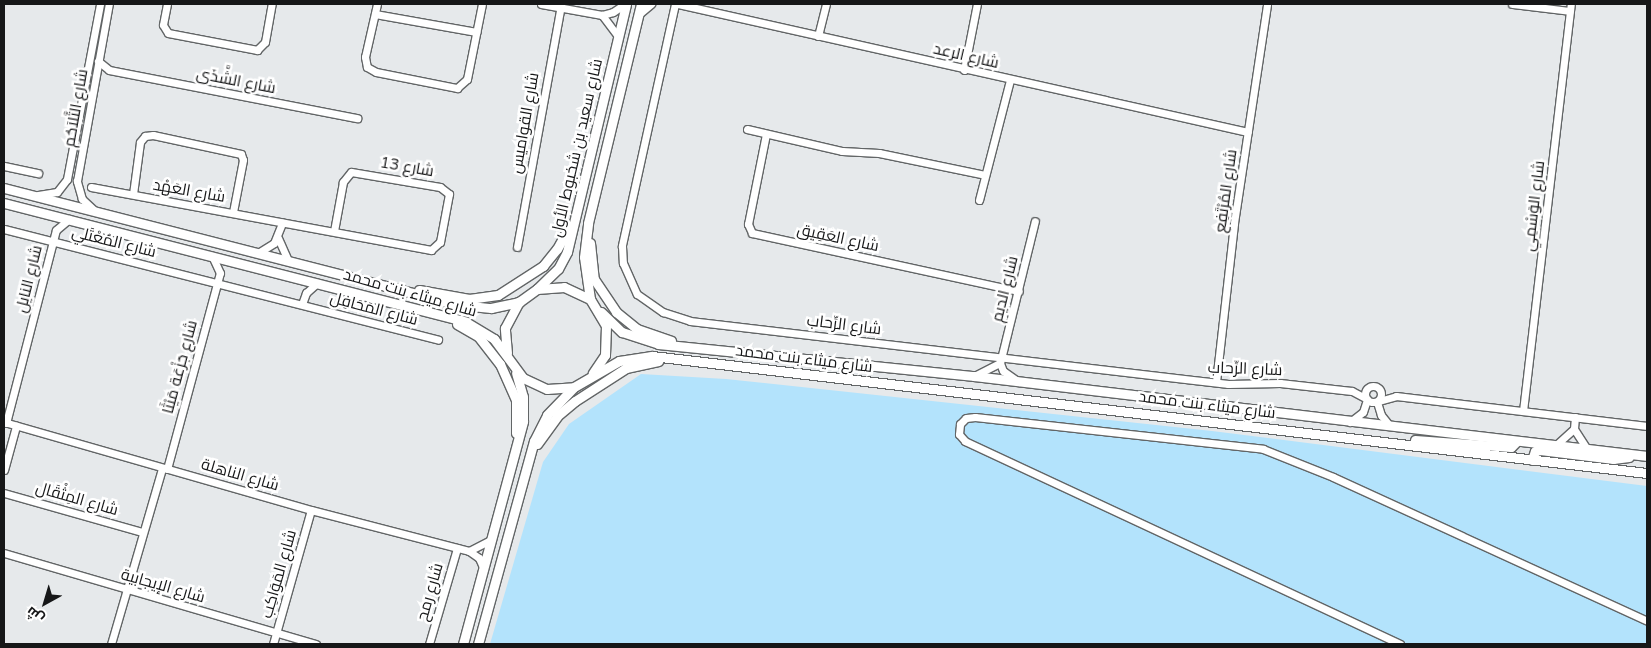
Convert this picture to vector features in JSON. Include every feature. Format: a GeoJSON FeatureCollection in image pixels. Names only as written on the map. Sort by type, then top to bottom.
{"type":"FeatureCollection","features":[{"type":"Feature","properties":{"kind":"main road","name":"شارع سعيد بن شخبوط الأول"},"geometry":{"type":"LineString","coordinates":[[538,289],[563,261],[625,4]]}},
{"type":"Feature","properties":{"kind":"main road","name":"شارع سعيد بن شخبوط الأول"},"geometry":{"type":"LineString","coordinates":[[590,299],[584,257],[588,223],[641,4]]}},
{"type":"Feature","properties":{"kind":"main road","name":"شارع ميثاء بنت محمد"},"geometry":{"type":"LineString","coordinates":[[4,188],[474,308],[519,302]]}},
{"type":"Feature","properties":{"kind":"main road","name":"شارع ميثاء بنت محمد"},"geometry":{"type":"LineString","coordinates":[[4,203],[413,308],[476,326],[494,339],[514,368],[540,388],[560,390],[574,387],[619,361],[635,357],[680,359],[1402,442],[1532,460],[1647,473]]}},
{"type":"Feature","properties":{"kind":"main road"},"geometry":{"type":"LineString","coordinates":[[407,292],[420,290],[469,299],[498,295],[543,266],[557,249],[574,218]]}},
{"type":"Feature","properties":{"kind":"main road"},"geometry":{"type":"LineString","coordinates":[[588,223],[592,270],[610,305],[630,325],[684,346]]}},
{"type":"Feature","properties":{"kind":"main road"},"geometry":{"type":"LineString","coordinates":[[508,357],[505,328],[519,302],[538,289],[564,287],[590,299],[601,312],[608,340],[602,362],[588,379]]}},
{"type":"Feature","properties":{"kind":"main road"},"geometry":{"type":"LineString","coordinates":[[413,308],[468,330],[494,354],[516,400],[515,448]]}},
{"type":"Feature","properties":{"kind":"main road","name":"شارع ميثاء بنت محمد"},"geometry":{"type":"LineString","coordinates":[[601,312],[615,327],[630,335],[684,346],[974,376],[1646,456]]}},
{"type":"Feature","properties":{"kind":"main road"},"geometry":{"type":"LineString","coordinates":[[531,453],[565,408],[619,371],[640,363],[680,359]]}},
{"type":"Feature","properties":{"kind":"main road"},"geometry":{"type":"LineString","coordinates":[[463,644],[493,538],[524,410],[514,368]]}},
{"type":"Feature","properties":{"kind":"main road"},"geometry":{"type":"LineString","coordinates":[[478,644],[531,453],[547,415],[574,387]]}},
{"type":"Feature","properties":{"kind":"main road"},"geometry":{"type":"LineString","coordinates":[[1402,442],[1424,439],[1511,447],[1517,441]]}},
{"type":"Feature","properties":{"kind":"main road"},"geometry":{"type":"LineString","coordinates":[[1532,460],[1535,451],[1540,450],[1613,459],[1646,456]]}},
{"type":"Feature","properties":{"kind":"street","name":"شارع التَّلاَحُم"},"geometry":{"type":"LineString","coordinates":[[36,196],[57,192],[67,178],[100,4]]}},
{"type":"Feature","properties":{"kind":"street","name":"شارع التَّلاَحُم"},"geometry":{"type":"LineString","coordinates":[[95,211],[82,199],[77,187],[109,4]]}},
{"type":"Feature","properties":{"kind":"street"},"geometry":{"type":"LineString","coordinates":[[167,4],[163,24],[168,33],[257,50],[265,42],[272,4]]}},
{"type":"Feature","properties":{"kind":"street"},"geometry":{"type":"LineString","coordinates":[[376,4],[365,57],[367,67],[376,72],[457,88],[467,79],[482,4]]}},
{"type":"Feature","properties":{"kind":"street"},"geometry":{"type":"LineString","coordinates":[[541,4],[561,6],[602,15],[613,12],[625,4]]}},
{"type":"Feature","properties":{"kind":"street"},"geometry":{"type":"LineString","coordinates":[[638,14],[651,4]]}},
{"type":"Feature","properties":{"kind":"street","name":"شارع الرعد"},"geometry":{"type":"LineString","coordinates":[[676,4],[964,70],[1248,132]]}},
{"type":"Feature","properties":{"kind":"street","name":"شارع الرِّحاب"},"geometry":{"type":"LineString","coordinates":[[676,4],[622,246],[628,280],[637,294],[663,312],[690,321],[1001,360],[1216,382],[1280,383],[1352,391],[1369,386]]}},
{"type":"Feature","properties":{"kind":"street"},"geometry":{"type":"LineString","coordinates":[[818,36],[826,4]]}},
{"type":"Feature","properties":{"kind":"street"},"geometry":{"type":"LineString","coordinates":[[964,70],[977,4]]}},
{"type":"Feature","properties":{"kind":"street","name":"شارع المُرْتَفِع"},"geometry":{"type":"LineString","coordinates":[[1216,382],[1248,132],[1267,4]]}},
{"type":"Feature","properties":{"kind":"street"},"geometry":{"type":"LineString","coordinates":[[1512,4],[1571,7]]}},
{"type":"Feature","properties":{"kind":"street","name":"شارع القواميس"},"geometry":{"type":"LineString","coordinates":[[517,247],[561,6]]}},
{"type":"Feature","properties":{"kind":"street","name":"شارع الوَسْمِي"},"geometry":{"type":"LineString","coordinates":[[1523,411],[1571,7]]}},
{"type":"Feature","properties":{"kind":"street"},"geometry":{"type":"LineString","coordinates":[[375,14],[476,32]]}},
{"type":"Feature","properties":{"kind":"street"},"geometry":{"type":"LineString","coordinates":[[602,15],[618,36]]}},
{"type":"Feature","properties":{"kind":"street","name":"شارع الشَّذَى"},"geometry":{"type":"LineString","coordinates":[[98,61],[110,70],[357,118]]}},
{"type":"Feature","properties":{"kind":"street"},"geometry":{"type":"LineString","coordinates":[[96,75],[110,70]]}},
{"type":"Feature","properties":{"kind":"street"},"geometry":{"type":"LineString","coordinates":[[979,200],[1010,80]]}},
{"type":"Feature","properties":{"kind":"street"},"geometry":{"type":"LineString","coordinates":[[747,130],[850,153],[879,153],[985,176]]}},
{"type":"Feature","properties":{"kind":"street","name":"شارع العَقِيق"},"geometry":{"type":"LineString","coordinates":[[766,134],[748,224],[752,234],[1019,290]]}},
{"type":"Feature","properties":{"kind":"street"},"geometry":{"type":"LineString","coordinates":[[132,194],[140,142],[145,136],[152,135],[241,154],[243,160],[233,212]]}},
{"type":"Feature","properties":{"kind":"street"},"geometry":{"type":"LineString","coordinates":[[4,166],[38,173]]}},
{"type":"Feature","properties":{"kind":"street","name":"شارع 13"},"geometry":{"type":"LineString","coordinates":[[334,231],[343,182],[351,172],[444,188],[449,197],[440,242],[434,249],[423,249]]}},
{"type":"Feature","properties":{"kind":"street","name":"شارع العَهْد"},"geometry":{"type":"LineString","coordinates":[[91,187],[423,249]]}},
{"type":"Feature","properties":{"kind":"street","name":"شارع النايل"},"geometry":{"type":"LineString","coordinates":[[48,214],[56,230]]}},
{"type":"Feature","properties":{"kind":"street","name":"شارع النايل"},"geometry":{"type":"LineString","coordinates":[[5,422],[56,230],[70,219]]}},
{"type":"Feature","properties":{"kind":"street","name":"شارع الديم"},"geometry":{"type":"LineString","coordinates":[[1001,360],[1035,221]]}},
{"type":"Feature","properties":{"kind":"street"},"geometry":{"type":"LineString","coordinates":[[258,253],[270,248],[278,238],[282,223]]}},
{"type":"Feature","properties":{"kind":"street","name":"شارع المُعْتَلي"},"geometry":{"type":"LineString","coordinates":[[4,229],[218,282]]}},
{"type":"Feature","properties":{"kind":"street"},"geometry":{"type":"LineString","coordinates":[[278,238],[288,260]]}},
{"type":"Feature","properties":{"kind":"street"},"geometry":{"type":"LineString","coordinates":[[212,256],[220,273],[235,262]]}},
{"type":"Feature","properties":{"kind":"street","name":"شارع جَزْعَة مَيْثَا"},"geometry":{"type":"LineString","coordinates":[[111,644],[142,532],[164,468],[220,273]]}},
{"type":"Feature","properties":{"kind":"street"},"geometry":{"type":"LineString","coordinates":[[299,279],[306,293]]}},
{"type":"Feature","properties":{"kind":"street","name":"شارع المَحَافِل"},"geometry":{"type":"LineString","coordinates":[[218,282],[438,340]]}},
{"type":"Feature","properties":{"kind":"street","name":"شارع المَحَافِل"},"geometry":{"type":"LineString","coordinates":[[302,304],[306,293],[317,283]]}},
{"type":"Feature","properties":{"kind":"street"},"geometry":{"type":"LineString","coordinates":[[974,376],[1001,360],[1003,370],[1019,382]]}},
{"type":"Feature","properties":{"kind":"street"},"geometry":{"type":"LineString","coordinates":[[1350,422],[1363,412],[1369,386],[1378,387],[1396,396],[1647,426]]}},
{"type":"Feature","properties":{"kind":"street"},"geometry":{"type":"LineString","coordinates":[[1378,387],[1378,402],[1381,415],[1390,426]]}},
{"type":"Feature","properties":{"kind":"street","name":"شارع الرِّحاب"},"geometry":{"type":"LineString","coordinates":[[1352,391],[1367,400],[1378,402]]}},
{"type":"Feature","properties":{"kind":"street"},"geometry":{"type":"LineString","coordinates":[[1378,402],[1396,396]]}},
{"type":"Feature","properties":{"kind":"street"},"geometry":{"type":"LineString","coordinates":[[1400,644],[965,441],[959,434],[960,424],[966,418],[975,417],[1263,449],[1333,477],[1647,621]]}},
{"type":"Feature","properties":{"kind":"street"},"geometry":{"type":"LineString","coordinates":[[1575,417],[1574,429],[1587,449]]}},
{"type":"Feature","properties":{"kind":"street","name":"شارع الناهلة"},"geometry":{"type":"LineString","coordinates":[[5,422],[311,510],[469,550]]}},
{"type":"Feature","properties":{"kind":"street"},"geometry":{"type":"LineString","coordinates":[[4,470],[16,426]]}},
{"type":"Feature","properties":{"kind":"street"},"geometry":{"type":"LineString","coordinates":[[1556,445],[1574,429]]}},
{"type":"Feature","properties":{"kind":"street","name":"شارع المِثْقَال"},"geometry":{"type":"LineString","coordinates":[[4,493],[142,532]]}},
{"type":"Feature","properties":{"kind":"street","name":"شارع المَوَاكِب"},"geometry":{"type":"LineString","coordinates":[[273,644],[311,510]]}},
{"type":"Feature","properties":{"kind":"street"},"geometry":{"type":"LineString","coordinates":[[484,570],[479,558],[469,550],[493,538]]}},
{"type":"Feature","properties":{"kind":"street","name":"شارع رمح"},"geometry":{"type":"LineString","coordinates":[[428,644],[457,548]]}},
{"type":"Feature","properties":{"kind":"street","name":"شارع الإيجابية"},"geometry":{"type":"LineString","coordinates":[[4,553],[316,644]]}},
{"type":"Feature","properties":{"kind":"shaded area"},"geometry":{"type":"Polygon","coordinates":[[[641,374],[726,379],[1212,431],[1647,486],[1647,644],[490,644],[543,462],[569,424],[641,374]]]}}]}
